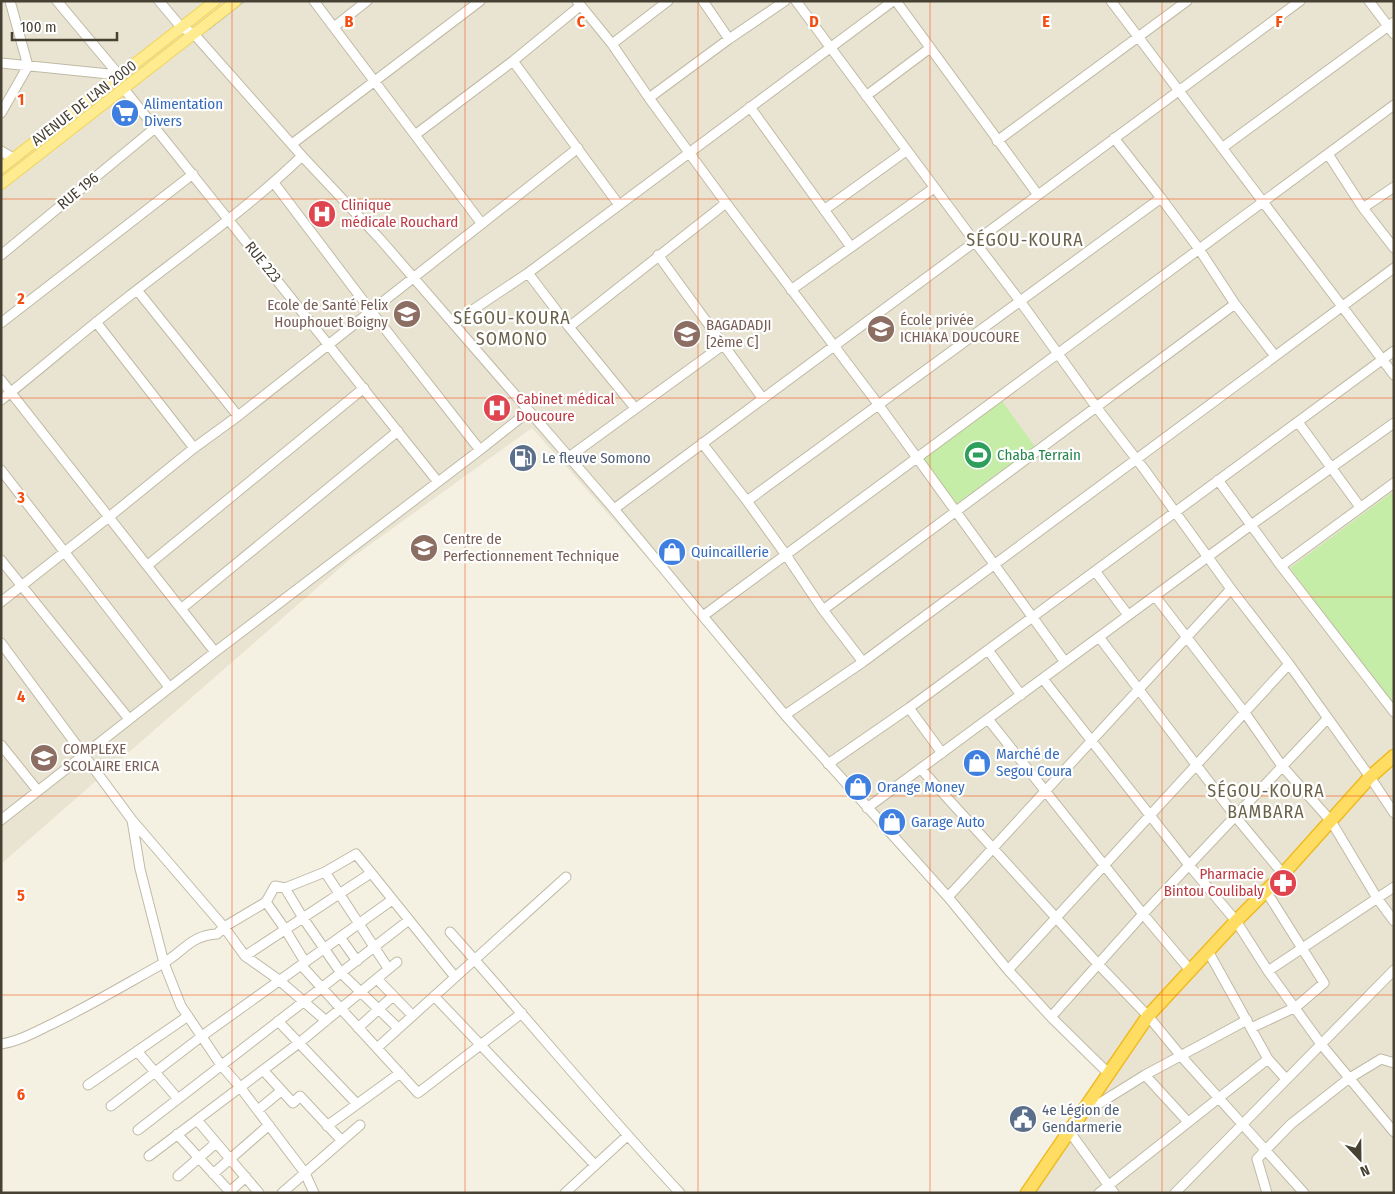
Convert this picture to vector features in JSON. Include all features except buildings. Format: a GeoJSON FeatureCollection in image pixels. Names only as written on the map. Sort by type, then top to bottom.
{"type":"FeatureCollection","features":[{"type":"Feature","properties":{"kind":"highway"},"geometry":{"type":"LineString","coordinates":[[1027,1193],[1148,1016],[1236,921],[1283,874],[1370,777],[1394,756]]}},
{"type":"Feature","properties":{"kind":"main road","name":"AVENUE DE L'AN 2000"},"geometry":{"type":"LineString","coordinates":[[1,168],[215,1]]}},
{"type":"Feature","properties":{"kind":"main road","name":"AVENUE DE L'AN 2000"},"geometry":{"type":"LineString","coordinates":[[1,184],[236,1]]}},
{"type":"Feature","properties":{"kind":"street"},"geometry":{"type":"LineString","coordinates":[[1,113],[28,66],[10,1]]}},
{"type":"Feature","properties":{"kind":"street"},"geometry":{"type":"LineString","coordinates":[[57,1],[119,75]]}},
{"type":"Feature","properties":{"kind":"street"},"geometry":{"type":"LineString","coordinates":[[159,1],[182,26],[194,34],[302,156],[380,239],[614,509],[785,715],[948,897],[1008,970],[1051,1017],[1108,1073]]}},
{"type":"Feature","properties":{"kind":"street"},"geometry":{"type":"LineString","coordinates":[[314,1],[482,224]]}},
{"type":"Feature","properties":{"kind":"street"},"geometry":{"type":"LineString","coordinates":[[334,27],[368,1]]}},
{"type":"Feature","properties":{"kind":"street"},"geometry":{"type":"LineString","coordinates":[[292,144],[480,1]]}},
{"type":"Feature","properties":{"kind":"street"},"geometry":{"type":"LineString","coordinates":[[612,44],[668,1]]}},
{"type":"Feature","properties":{"kind":"street"},"geometry":{"type":"LineString","coordinates":[[703,1],[729,39]]}},
{"type":"Feature","properties":{"kind":"street"},"geometry":{"type":"LineString","coordinates":[[649,98],[784,1]]}},
{"type":"Feature","properties":{"kind":"street"},"geometry":{"type":"LineString","coordinates":[[796,1],[906,151],[1059,353],[1096,408],[1289,664],[1394,813]]}},
{"type":"Feature","properties":{"kind":"street"},"geometry":{"type":"LineString","coordinates":[[453,323],[528,273],[894,1],[1038,195]]}},
{"type":"Feature","properties":{"kind":"street"},"geometry":{"type":"LineString","coordinates":[[1111,1],[1394,375]]}},
{"type":"Feature","properties":{"kind":"street"},"geometry":{"type":"LineString","coordinates":[[997,141],[1187,1]]}},
{"type":"Feature","properties":{"kind":"street"},"geometry":{"type":"LineString","coordinates":[[614,509],[1300,1]]}},
{"type":"Feature","properties":{"kind":"street"},"geometry":{"type":"LineString","coordinates":[[1369,1],[1391,24],[1394,34]]}},
{"type":"Feature","properties":{"kind":"street"},"geometry":{"type":"LineString","coordinates":[[415,135],[513,61],[578,4],[612,44],[649,98],[878,404],[1065,662]]}},
{"type":"Feature","properties":{"kind":"street"},"geometry":{"type":"LineString","coordinates":[[1222,148],[1391,24]]}},
{"type":"Feature","properties":{"kind":"street"},"geometry":{"type":"LineString","coordinates":[[866,96],[930,48]]}},
{"type":"Feature","properties":{"kind":"street"},"geometry":{"type":"LineString","coordinates":[[513,61],[619,205]]}},
{"type":"Feature","properties":{"kind":"street"},"geometry":{"type":"LineString","coordinates":[[1,63],[119,75]]}},
{"type":"Feature","properties":{"kind":"street","name":"RUE 223"},"geometry":{"type":"LineString","coordinates":[[124,89],[438,482]]}},
{"type":"Feature","properties":{"kind":"street"},"geometry":{"type":"LineString","coordinates":[[703,616],[1394,105]]}},
{"type":"Feature","properties":{"kind":"street"},"geometry":{"type":"LineString","coordinates":[[750,107],[851,247]]}},
{"type":"Feature","properties":{"kind":"street","name":"RUE 196"},"geometry":{"type":"LineString","coordinates":[[1,255],[155,128]]}},
{"type":"Feature","properties":{"kind":"street"},"geometry":{"type":"LineString","coordinates":[[1114,138],[1199,249],[1235,304],[1275,356]]}},
{"type":"Feature","properties":{"kind":"street"},"geometry":{"type":"LineString","coordinates":[[1,602],[109,518],[194,448],[238,416],[578,148]]}},
{"type":"Feature","properties":{"kind":"street"},"geometry":{"type":"LineString","coordinates":[[1,151],[13,158]]}},
{"type":"Feature","properties":{"kind":"street"},"geometry":{"type":"LineString","coordinates":[[824,210],[906,151]]}},
{"type":"Feature","properties":{"kind":"street"},"geometry":{"type":"LineString","coordinates":[[1328,154],[1364,208],[1394,248]]}},
{"type":"Feature","properties":{"kind":"street"},"geometry":{"type":"LineString","coordinates":[[1,400],[96,322],[229,220],[274,183],[302,156]]}},
{"type":"Feature","properties":{"kind":"street"},"geometry":{"type":"LineString","coordinates":[[1,323],[193,174]]}},
{"type":"Feature","properties":{"kind":"street"},"geometry":{"type":"LineString","coordinates":[[274,183],[480,450]]}},
{"type":"Feature","properties":{"kind":"street"},"geometry":{"type":"LineString","coordinates":[[1364,208],[1394,187]]}},
{"type":"Feature","properties":{"kind":"street"},"geometry":{"type":"LineString","coordinates":[[791,290],[934,188]]}},
{"type":"Feature","properties":{"kind":"street"},"geometry":{"type":"LineString","coordinates":[[747,501],[1161,198]]}},
{"type":"Feature","properties":{"kind":"street"},"geometry":{"type":"LineString","coordinates":[[569,327],[726,203]]}},
{"type":"Feature","properties":{"kind":"street"},"geometry":{"type":"LineString","coordinates":[[658,256],[763,398]]}},
{"type":"Feature","properties":{"kind":"street"},"geometry":{"type":"LineString","coordinates":[[785,715],[863,662],[1394,268]]}},
{"type":"Feature","properties":{"kind":"street"},"geometry":{"type":"LineString","coordinates":[[528,273],[569,327],[636,408]]}},
{"type":"Feature","properties":{"kind":"street"},"geometry":{"type":"LineString","coordinates":[[137,290],[238,416]]}},
{"type":"Feature","properties":{"kind":"street"},"geometry":{"type":"LineString","coordinates":[[823,610],[1235,304]]}},
{"type":"Feature","properties":{"kind":"street"},"geometry":{"type":"LineString","coordinates":[[96,322],[194,448]]}},
{"type":"Feature","properties":{"kind":"street"},"geometry":{"type":"LineString","coordinates":[[569,457],[723,345]]}},
{"type":"Feature","properties":{"kind":"street"},"geometry":{"type":"LineString","coordinates":[[828,764],[909,708],[1394,351]]}},
{"type":"Feature","properties":{"kind":"street"},"geometry":{"type":"LineString","coordinates":[[1,380],[215,652]]}},
{"type":"Feature","properties":{"kind":"street"},"geometry":{"type":"LineString","coordinates":[[148,565],[364,388]]}},
{"type":"Feature","properties":{"kind":"street"},"geometry":{"type":"LineString","coordinates":[[1,820],[215,652],[529,411]]}},
{"type":"Feature","properties":{"kind":"street"},"geometry":{"type":"LineString","coordinates":[[1298,422],[1360,507]]}},
{"type":"Feature","properties":{"kind":"street"},"geometry":{"type":"LineString","coordinates":[[867,808],[1207,557],[1394,423]]}},
{"type":"Feature","properties":{"kind":"street"},"geometry":{"type":"LineString","coordinates":[[181,609],[398,431]]}},
{"type":"Feature","properties":{"kind":"street"},"geometry":{"type":"LineString","coordinates":[[702,443],[747,501],[823,610],[863,662]]}},
{"type":"Feature","properties":{"kind":"street"},"geometry":{"type":"LineString","coordinates":[[1,470],[170,687]]}},
{"type":"Feature","properties":{"kind":"street"},"geometry":{"type":"LineString","coordinates":[[1218,480],[1280,566],[1394,712]]}},
{"type":"Feature","properties":{"kind":"street"},"geometry":{"type":"LineString","coordinates":[[1280,566],[1394,483]]}},
{"type":"Feature","properties":{"kind":"street"},"geometry":{"type":"LineString","coordinates":[[1,560],[129,719]]}},
{"type":"Feature","properties":{"kind":"street"},"geometry":{"type":"LineString","coordinates":[[1095,571],[1128,616]]}},
{"type":"Feature","properties":{"kind":"street"},"geometry":{"type":"LineString","coordinates":[[948,897],[1231,589]]}},
{"type":"Feature","properties":{"kind":"street"},"geometry":{"type":"LineString","coordinates":[[1155,596],[1245,713],[1282,766],[1330,822],[1394,922]]}},
{"type":"Feature","properties":{"kind":"street"},"geometry":{"type":"LineString","coordinates":[[1099,637],[1235,816],[1283,874]]}},
{"type":"Feature","properties":{"kind":"street"},"geometry":{"type":"LineString","coordinates":[[1,643],[132,820],[224,928],[245,956],[280,980],[326,1021]]}},
{"type":"Feature","properties":{"kind":"street"},"geometry":{"type":"LineString","coordinates":[[988,650],[1021,695]]}},
{"type":"Feature","properties":{"kind":"street"},"geometry":{"type":"LineString","coordinates":[[1008,970],[1289,664]]}},
{"type":"Feature","properties":{"kind":"street"},"geometry":{"type":"LineString","coordinates":[[1043,679],[1188,865],[1236,921],[1268,971],[1296,1007],[1321,1044],[1348,1079],[1394,1132]]}},
{"type":"Feature","properties":{"kind":"street"},"geometry":{"type":"LineString","coordinates":[[909,708],[942,753]]}},
{"type":"Feature","properties":{"kind":"street"},"geometry":{"type":"LineString","coordinates":[[988,719],[1143,914],[1190,970]]}},
{"type":"Feature","properties":{"kind":"street"},"geometry":{"type":"LineString","coordinates":[[1051,1017],[1188,865],[1327,719]]}},
{"type":"Feature","properties":{"kind":"street"},"geometry":{"type":"LineString","coordinates":[[1,745],[38,791]]}},
{"type":"Feature","properties":{"kind":"street"},"geometry":{"type":"LineString","coordinates":[[921,769],[1098,964],[1148,1016],[1180,1056],[1304,1193]]}},
{"type":"Feature","properties":{"kind":"street"},"geometry":{"type":"LineString","coordinates":[[132,820],[140,869],[164,963],[181,1006],[222,1066],[305,1173],[314,1193]]}},
{"type":"Feature","properties":{"kind":"street"},"geometry":{"type":"LineString","coordinates":[[1,1044],[15,1042],[73,1013],[164,963],[190,942],[205,934],[218,934],[224,928],[266,902],[275,886],[285,888],[325,872],[356,854],[455,977]]}},
{"type":"Feature","properties":{"kind":"street"},"geometry":{"type":"LineString","coordinates":[[325,872],[388,968]]}},
{"type":"Feature","properties":{"kind":"street"},"geometry":{"type":"LineString","coordinates":[[245,956],[371,873]]}},
{"type":"Feature","properties":{"kind":"street"},"geometry":{"type":"LineString","coordinates":[[377,1048],[566,877]]}},
{"type":"Feature","properties":{"kind":"street"},"geometry":{"type":"LineString","coordinates":[[1268,971],[1394,887]]}},
{"type":"Feature","properties":{"kind":"street"},"geometry":{"type":"LineString","coordinates":[[285,888],[323,949],[341,973],[398,1028]]}},
{"type":"Feature","properties":{"kind":"street"},"geometry":{"type":"LineString","coordinates":[[1080,1116],[1145,1075],[1180,1056],[1249,1024],[1296,1007],[1324,983],[1266,891]]}},
{"type":"Feature","properties":{"kind":"street"},"geometry":{"type":"LineString","coordinates":[[111,1106],[202,1036],[392,900]]}},
{"type":"Feature","properties":{"kind":"street"},"geometry":{"type":"LineString","coordinates":[[266,902],[286,929],[303,963],[322,987],[418,1093],[522,1013]]}},
{"type":"Feature","properties":{"kind":"street"},"geometry":{"type":"LineString","coordinates":[[138,1130],[409,920]]}},
{"type":"Feature","properties":{"kind":"street"},"geometry":{"type":"LineString","coordinates":[[450,932],[627,1136],[680,1193]]}},
{"type":"Feature","properties":{"kind":"street"},"geometry":{"type":"LineString","coordinates":[[340,937],[357,961]]}},
{"type":"Feature","properties":{"kind":"street"},"geometry":{"type":"LineString","coordinates":[[1208,951],[1268,1059],[1286,1079]]}},
{"type":"Feature","properties":{"kind":"street"},"geometry":{"type":"LineString","coordinates":[[149,1156],[299,1043],[397,962]]}},
{"type":"Feature","properties":{"kind":"street"},"geometry":{"type":"LineString","coordinates":[[1175,1193],[1394,970]]}},
{"type":"Feature","properties":{"kind":"street"},"geometry":{"type":"LineString","coordinates":[[377,979],[412,1015]]}},
{"type":"Feature","properties":{"kind":"street"},"geometry":{"type":"LineString","coordinates":[[358,1028],[393,996]]}},
{"type":"Feature","properties":{"kind":"street"},"geometry":{"type":"LineString","coordinates":[[434,996],[595,1165]]}},
{"type":"Feature","properties":{"kind":"street"},"geometry":{"type":"LineString","coordinates":[[88,1085],[188,1016]]}},
{"type":"Feature","properties":{"kind":"street"},"geometry":{"type":"LineString","coordinates":[[278,1021],[357,1104]]}},
{"type":"Feature","properties":{"kind":"street"},"geometry":{"type":"LineString","coordinates":[[137,1051],[178,1099]]}},
{"type":"Feature","properties":{"kind":"street"},"geometry":{"type":"LineString","coordinates":[[1099,1193],[1268,1059]]}},
{"type":"Feature","properties":{"kind":"street"},"geometry":{"type":"LineString","coordinates":[[1267,1193],[1258,1159],[1291,1124],[1348,1079],[1381,1059],[1394,1063]]}},
{"type":"Feature","properties":{"kind":"street"},"geometry":{"type":"LineString","coordinates":[[263,1070],[293,1103],[300,1096],[342,1141]]}},
{"type":"Feature","properties":{"kind":"street"},"geometry":{"type":"LineString","coordinates":[[327,1126],[400,1073]]}},
{"type":"Feature","properties":{"kind":"street"},"geometry":{"type":"LineString","coordinates":[[1145,1075],[1188,1122]]}},
{"type":"Feature","properties":{"kind":"street"},"geometry":{"type":"LineString","coordinates":[[258,1110],[281,1091]]}},
{"type":"Feature","properties":{"kind":"street"},"geometry":{"type":"LineString","coordinates":[[197,1120],[259,1193]]}},
{"type":"Feature","properties":{"kind":"street"},"geometry":{"type":"LineString","coordinates":[[214,1174],[269,1125]]}},
{"type":"Feature","properties":{"kind":"street"},"geometry":{"type":"LineString","coordinates":[[282,1193],[360,1125]]}},
{"type":"Feature","properties":{"kind":"street"},"geometry":{"type":"LineString","coordinates":[[1069,1131],[1114,1193]]}},
{"type":"Feature","properties":{"kind":"street"},"geometry":{"type":"LineString","coordinates":[[178,1134],[230,1192],[246,1177]]}},
{"type":"Feature","properties":{"kind":"street"},"geometry":{"type":"LineString","coordinates":[[565,1193],[627,1136]]}},
{"type":"Feature","properties":{"kind":"street"},"geometry":{"type":"LineString","coordinates":[[178,1176],[216,1143]]}},
{"type":"Feature","properties":{"kind":"shaded area"},"geometry":{"type":"Polygon","coordinates":[[[1,1],[1394,1],[1394,1193],[1026,1193],[1108,1077],[532,428],[350,559],[1,864],[1,1]]]}},
{"type":"Feature","properties":{"kind":"green space","name":"Chaba Terrain"},"geometry":{"type":"Polygon","coordinates":[[[999,397],[1039,452],[957,512],[917,458],[999,397]]]}},
{"type":"Feature","properties":{"kind":"green space"},"geometry":{"type":"Polygon","coordinates":[[[1394,491],[1394,709],[1290,568],[1394,491]]]}},
{"type":"Feature","properties":{"kind":"waterway"},"geometry":{"type":"LineString","coordinates":[[209,29],[244,1]]}},
{"type":"Feature","properties":{"kind":"place","name":"Alimentation Divers"},"geometry":{"type":"Point","coordinates":[125,113]}},
{"type":"Feature","properties":{"kind":"place","name":"Clinique médicale Rouchard"},"geometry":{"type":"Point","coordinates":[322,214]}},
{"type":"Feature","properties":{"kind":"place","name":"Ecole de Santé Felix Houphouet Boigny"},"geometry":{"type":"Point","coordinates":[407,314]}},
{"type":"Feature","properties":{"kind":"place","name":"École privée ICHIAKA DOUCOURE"},"geometry":{"type":"Point","coordinates":[881,329]}},
{"type":"Feature","properties":{"kind":"place","name":"BAGADADJI [2ème C]"},"geometry":{"type":"Point","coordinates":[687,334]}},
{"type":"Feature","properties":{"kind":"place","name":"Cabinet médical Doucoure"},"geometry":{"type":"Point","coordinates":[497,408]}},
{"type":"Feature","properties":{"kind":"place","name":"Chaba Terrain"},"geometry":{"type":"Point","coordinates":[978,455]}},
{"type":"Feature","properties":{"kind":"place","name":"Le fleuve Somono"},"geometry":{"type":"Point","coordinates":[523,458]}},
{"type":"Feature","properties":{"kind":"place","name":"Centre de Perfectionnement Technique"},"geometry":{"type":"Point","coordinates":[424,548]}},
{"type":"Feature","properties":{"kind":"place","name":"Quincaillerie"},"geometry":{"type":"Point","coordinates":[672,552]}},
{"type":"Feature","properties":{"kind":"place","name":"COMPLEXE SCOLAIRE ERICA"},"geometry":{"type":"Point","coordinates":[44,758]}},
{"type":"Feature","properties":{"kind":"place","name":"Marché de Segou Coura"},"geometry":{"type":"Point","coordinates":[977,763]}},
{"type":"Feature","properties":{"kind":"place","name":"Orange Money"},"geometry":{"type":"Point","coordinates":[858,787]}},
{"type":"Feature","properties":{"kind":"place","name":"Garage Auto"},"geometry":{"type":"Point","coordinates":[892,822]}},
{"type":"Feature","properties":{"kind":"place","name":"Pharmacie Bintou Coulibaly"},"geometry":{"type":"Point","coordinates":[1283,883]}},
{"type":"Feature","properties":{"kind":"place","name":"4e Légion de Gendarmerie"},"geometry":{"type":"Point","coordinates":[1023,1119]}},
{"type":"Feature","properties":{"kind":"district","name":"SÉGOU-KOURA"},"geometry":{"type":"Point","coordinates":[1025,240]}},
{"type":"Feature","properties":{"kind":"district","name":"SÉGOU-KOURA SOMONO"},"geometry":{"type":"Point","coordinates":[512,328]}},
{"type":"Feature","properties":{"kind":"district","name":"SÉGOU-KOURA BAMBARA"},"geometry":{"type":"Point","coordinates":[1266,801]}}]}
